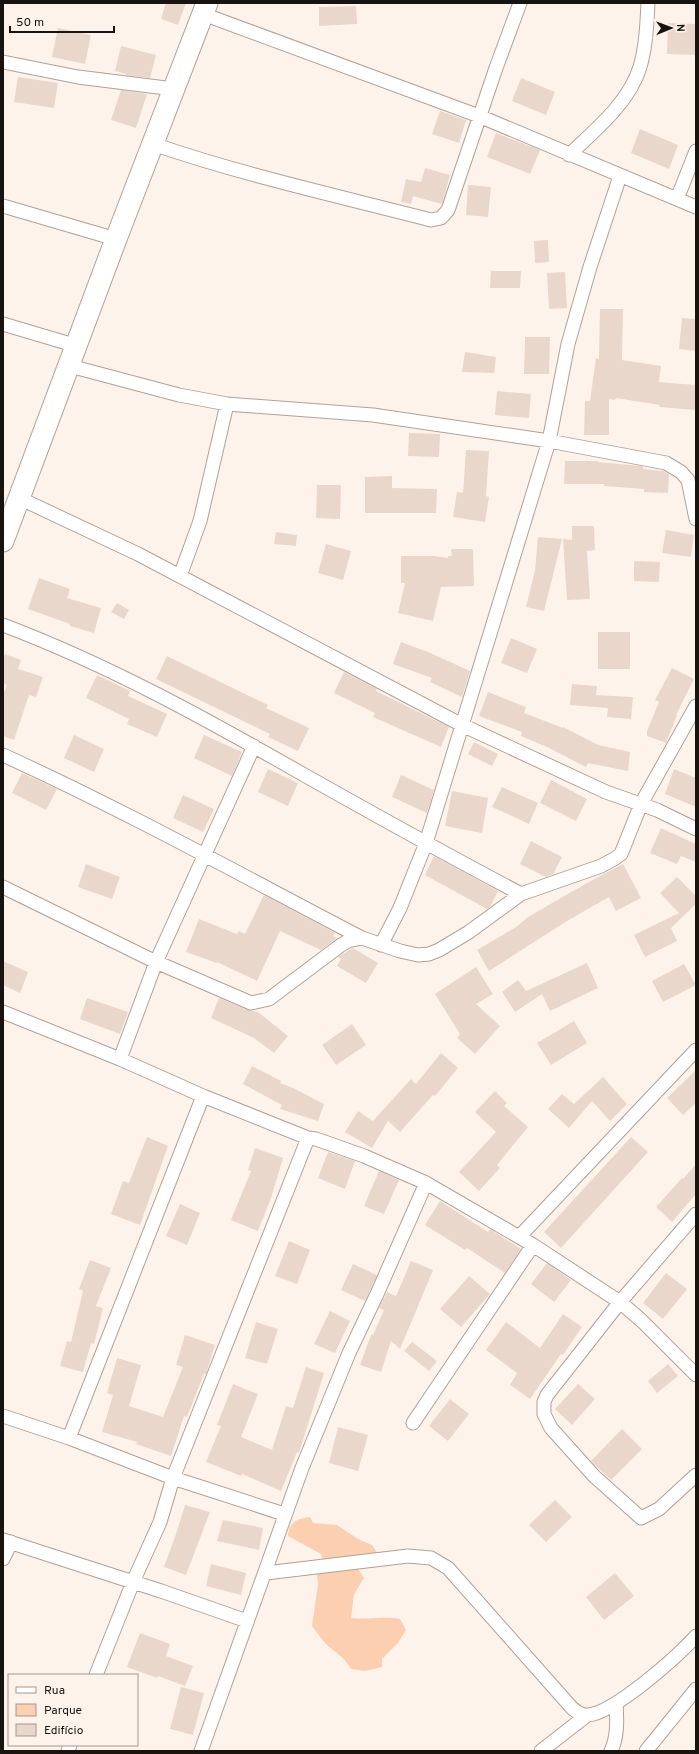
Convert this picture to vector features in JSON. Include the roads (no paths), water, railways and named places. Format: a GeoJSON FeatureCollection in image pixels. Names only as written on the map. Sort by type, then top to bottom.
{"type":"FeatureCollection","features":[{"type":"Feature","properties":{"kind":"main road"},"geometry":{"type":"LineString","coordinates":[[3,541],[70,366],[116,239],[205,8]]}},
{"type":"Feature","properties":{"kind":"street"},"geometry":{"type":"LineString","coordinates":[[153,144],[179,153],[285,182],[436,220],[441,218],[448,210],[479,116],[520,3]]}},
{"type":"Feature","properties":{"kind":"street"},"geometry":{"type":"LineString","coordinates":[[569,155],[618,106],[627,93],[639,68],[644,47],[648,3]]}},
{"type":"Feature","properties":{"kind":"street"},"geometry":{"type":"LineString","coordinates":[[205,8],[479,116],[696,207]]}},
{"type":"Feature","properties":{"kind":"street"},"geometry":{"type":"LineString","coordinates":[[3,62],[78,76],[174,89]]}},
{"type":"Feature","properties":{"kind":"street"},"geometry":{"type":"LineString","coordinates":[[677,199],[696,151]]}},
{"type":"Feature","properties":{"kind":"street"},"geometry":{"type":"LineString","coordinates":[[381,945],[400,908],[426,843],[549,441],[568,344],[590,267],[620,176]]}},
{"type":"Feature","properties":{"kind":"street"},"geometry":{"type":"LineString","coordinates":[[3,206],[116,239]]}},
{"type":"Feature","properties":{"kind":"street"},"geometry":{"type":"LineString","coordinates":[[3,324],[77,346]]}},
{"type":"Feature","properties":{"kind":"street"},"geometry":{"type":"LineString","coordinates":[[70,366],[178,395],[227,404],[373,415],[549,441],[666,464],[681,472],[688,480],[696,518]]}},
{"type":"Feature","properties":{"kind":"street"},"geometry":{"type":"LineString","coordinates":[[180,576],[200,521],[227,404]]}},
{"type":"Feature","properties":{"kind":"street"},"geometry":{"type":"LineString","coordinates":[[19,498],[138,554],[462,725],[606,792],[680,820],[696,829]]}},
{"type":"Feature","properties":{"kind":"street"},"geometry":{"type":"LineString","coordinates":[[3,625],[99,665],[254,746],[426,843],[521,894]]}},
{"type":"Feature","properties":{"kind":"street"},"geometry":{"type":"LineString","coordinates":[[3,755],[170,836],[204,856],[362,938],[418,955],[429,954],[439,950],[469,932],[521,894],[600,866],[621,854],[641,804],[696,706]]}},
{"type":"Feature","properties":{"kind":"street"},"geometry":{"type":"LineString","coordinates":[[120,1059],[156,962],[254,746]]}},
{"type":"Feature","properties":{"kind":"street"},"geometry":{"type":"LineString","coordinates":[[3,887],[156,962],[252,1003],[269,999],[341,945],[350,940],[362,938]]}},
{"type":"Feature","properties":{"kind":"street"},"geometry":{"type":"LineString","coordinates":[[3,1012],[120,1059],[203,1096],[308,1138],[316,1139],[364,1156],[426,1183],[533,1245],[620,1302],[642,1321],[696,1375]]}},
{"type":"Feature","properties":{"kind":"street"},"geometry":{"type":"LineString","coordinates":[[519,1237],[696,1050]]}},
{"type":"Feature","properties":{"kind":"street"},"geometry":{"type":"LineString","coordinates":[[69,1438],[203,1096]]}},
{"type":"Feature","properties":{"kind":"street"},"geometry":{"type":"LineString","coordinates":[[96,1674],[133,1582],[160,1522],[173,1478],[308,1138]]}},
{"type":"Feature","properties":{"kind":"street"},"geometry":{"type":"LineString","coordinates":[[201,1751],[247,1621],[266,1573],[284,1514],[349,1353],[426,1183]]}},
{"type":"Feature","properties":{"kind":"street"},"geometry":{"type":"LineString","coordinates":[[696,1214],[620,1302],[547,1395],[544,1402],[544,1414],[551,1428],[594,1476],[641,1518],[659,1509],[696,1475]]}},
{"type":"Feature","properties":{"kind":"street"},"geometry":{"type":"LineString","coordinates":[[413,1423],[533,1245]]}},
{"type":"Feature","properties":{"kind":"street"},"geometry":{"type":"LineString","coordinates":[[3,1416],[69,1438],[173,1478],[284,1514]]}},
{"type":"Feature","properties":{"kind":"street"},"geometry":{"type":"LineString","coordinates":[[3,1559],[7,1541],[247,1621]]}},
{"type":"Feature","properties":{"kind":"street"},"geometry":{"type":"LineString","coordinates":[[266,1573],[408,1556],[432,1558],[448,1568],[572,1708],[579,1714],[586,1716]]}},
{"type":"Feature","properties":{"kind":"street"},"geometry":{"type":"LineString","coordinates":[[541,1751],[586,1716],[616,1703],[679,1654],[696,1636]]}},
{"type":"Feature","properties":{"kind":"street"},"geometry":{"type":"LineString","coordinates":[[646,1751],[696,1689]]}},
{"type":"Feature","properties":{"kind":"street"},"geometry":{"type":"LineString","coordinates":[[612,1751],[617,1732],[616,1703]]}}]}
